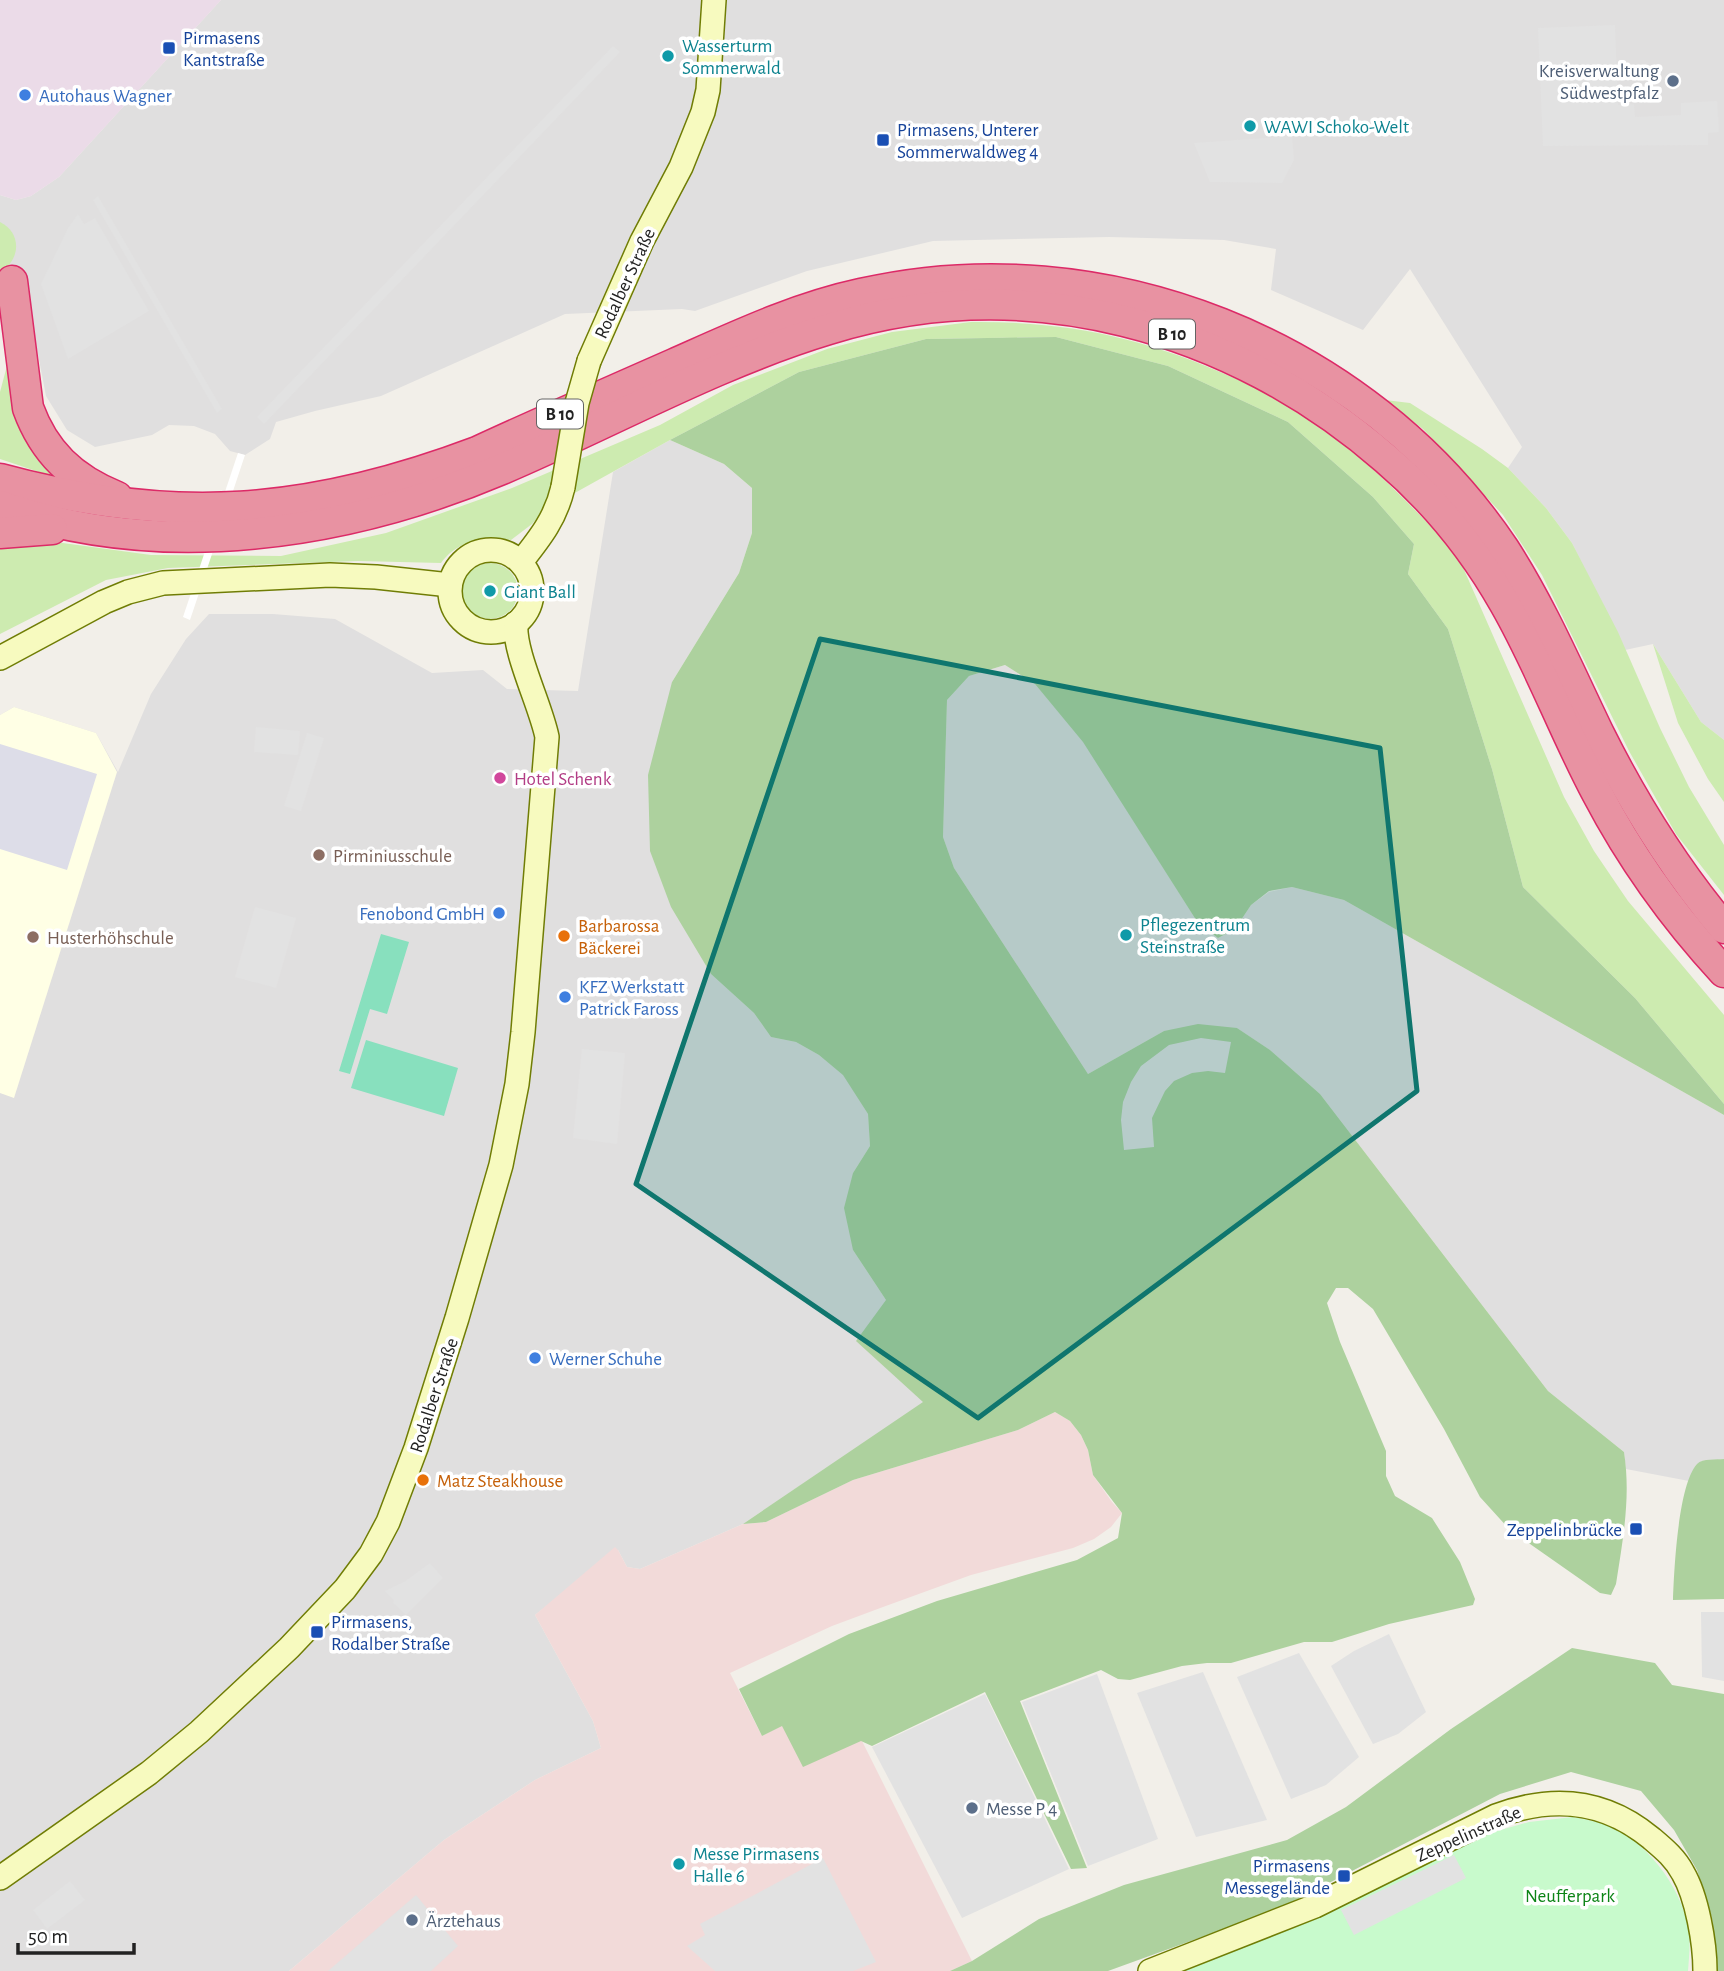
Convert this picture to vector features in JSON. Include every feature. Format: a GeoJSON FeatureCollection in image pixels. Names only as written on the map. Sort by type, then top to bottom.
{"type":"FeatureCollection","features":[{"type":"Feature","properties":{"kind":"highway","name":"B 10"},"geometry":{"type":"LineString","coordinates":[[0,479],[78,498],[184,509],[249,508],[313,499],[401,479],[477,452],[718,344],[787,316],[862,293],[964,278],[1008,277],[1060,281],[1134,294],[1192,311],[1308,365],[1377,413],[1438,469],[1471,506],[1503,549],[1557,642],[1604,743],[1644,817],[1672,861],[1724,928]]}},
{"type":"Feature","properties":{"kind":"highway"},"geometry":{"type":"LineString","coordinates":[[12,281],[28,408],[45,445],[82,479],[102,491],[140,506]]}},
{"type":"Feature","properties":{"kind":"highway","name":"B 10"},"geometry":{"type":"LineString","coordinates":[[0,506],[89,528],[178,536],[250,534],[319,525],[387,511],[460,486],[726,368],[832,328],[918,309],[1010,304],[1060,308],[1131,321],[1192,341],[1239,361],[1293,389],[1360,436],[1427,497],[1482,566],[1507,606],[1617,830],[1676,916],[1724,972]]}},
{"type":"Feature","properties":{"kind":"highway"},"geometry":{"type":"LineString","coordinates":[[0,315],[4,340],[0,365]]}},
{"type":"Feature","properties":{"kind":"highway"},"geometry":{"type":"LineString","coordinates":[[0,533],[89,528]]}},
{"type":"Feature","properties":{"kind":"main road","name":"Rodalber Straße"},"geometry":{"type":"LineString","coordinates":[[521,562],[542,537],[554,517],[563,487],[575,416],[589,361],[642,241],[681,167],[703,112],[708,90],[714,0]]}},
{"type":"Feature","properties":{"kind":"main road"},"geometry":{"type":"LineString","coordinates":[[484,550],[498,550],[521,562],[528,571],[532,594],[530,605],[516,623],[508,628],[490,632],[476,629],[464,622],[455,612],[450,599],[450,585],[453,572],[461,562],[484,550]]}},
{"type":"Feature","properties":{"kind":"main road"},"geometry":{"type":"LineString","coordinates":[[0,658],[104,602],[128,592],[163,583],[330,575],[450,585]]}},
{"type":"Feature","properties":{"kind":"main road","name":"Rodalber Straße"},"geometry":{"type":"LineString","coordinates":[[0,1878],[149,1773],[199,1732],[281,1655],[345,1589],[371,1555],[388,1522],[416,1448],[457,1318],[501,1165],[517,1084],[547,737],[516,638],[516,623]]}},
{"type":"Feature","properties":{"kind":"main road","name":"Rodalber Straße"},"geometry":{"type":"LineString","coordinates":[[490,632],[500,642],[536,741],[543,783]]}},
{"type":"Feature","properties":{"kind":"main road","name":"Zeppelinstraße"},"geometry":{"type":"LineString","coordinates":[[1150,1971],[1315,1906],[1496,1816],[1548,1802],[1598,1808],[1621,1816],[1672,1855],[1685,1875],[1695,1907],[1703,1942],[1705,1971]]}},
{"type":"Feature","properties":{"kind":"highlighted area"},"geometry":{"type":"Polygon","coordinates":[[[820,639],[1380,748],[1417,1091],[978,1418],[636,1184],[820,639]]]}},
{"type":"Feature","properties":{"kind":"shaded area"},"geometry":{"type":"Polygon","coordinates":[[[0,0],[221,0],[59,177],[31,196],[16,200],[0,195],[0,0]]]}},
{"type":"Feature","properties":{"kind":"shaded area"},"geometry":{"type":"Polygon","coordinates":[[[221,0],[1724,0],[1724,740],[1701,722],[1653,644],[1625,650],[1572,543],[1546,508],[1508,468],[1522,447],[1410,269],[1363,330],[1271,290],[1276,249],[1224,240],[1109,237],[933,241],[807,271],[695,311],[682,309],[565,314],[381,396],[276,422],[270,439],[245,455],[230,451],[215,434],[194,426],[169,425],[152,435],[95,447],[67,430],[46,396],[27,297],[0,305],[0,195],[16,200],[31,196],[59,177],[221,0]]]}},
{"type":"Feature","properties":{"kind":"shaded area"},"geometry":{"type":"Polygon","coordinates":[[[1615,25],[1618,105],[1634,104],[1635,117],[1681,115],[1681,103],[1717,101],[1719,132],[1708,133],[1708,145],[1543,146],[1538,28],[1615,25]]]}},
{"type":"Feature","properties":{"kind":"shaded area"},"geometry":{"type":"Polygon","coordinates":[[[613,46],[620,52],[264,424],[257,417],[613,46]]]}},
{"type":"Feature","properties":{"kind":"shaded area"},"geometry":{"type":"Polygon","coordinates":[[[1292,136],[1294,160],[1282,183],[1210,182],[1194,143],[1292,136]]]}},
{"type":"Feature","properties":{"kind":"shaded area"},"geometry":{"type":"Polygon","coordinates":[[[98,196],[222,409],[217,413],[93,200],[98,196]]]}},
{"type":"Feature","properties":{"kind":"shaded area"},"geometry":{"type":"Polygon","coordinates":[[[78,214],[84,224],[95,218],[149,311],[68,359],[41,284],[68,228],[78,214]]]}},
{"type":"Feature","properties":{"kind":"shaded area"},"geometry":{"type":"Polygon","coordinates":[[[670,440],[724,464],[752,488],[752,533],[739,573],[672,682],[711,974],[754,1013],[771,1037],[796,1042],[819,1055],[844,1075],[868,1114],[870,1146],[853,1173],[853,1250],[886,1300],[924,1402],[743,1524],[640,1569],[627,1567],[618,1550],[535,1615],[593,1721],[601,1748],[535,1780],[444,1840],[289,1971],[0,1971],[0,715],[14,707],[96,733],[118,772],[151,694],[186,639],[209,614],[273,614],[335,619],[432,673],[483,670],[507,689],[578,691],[613,472],[670,440]]]}},
{"type":"Feature","properties":{"kind":"shaded area"},"geometry":{"type":"Polygon","coordinates":[[[1005,665],[1035,684],[1084,742],[1198,923],[1218,938],[1235,929],[1251,905],[1269,892],[1292,887],[1344,900],[1724,1115],[1724,1459],[1702,1461],[1696,1465],[1689,1481],[1626,1469],[1624,1452],[1548,1391],[1320,1094],[1270,1050],[1237,1028],[1164,1031],[1088,1074],[954,868],[943,837],[947,700],[969,676],[1005,665]]]}},
{"type":"Feature","properties":{"kind":"shaded area","name":"Husterhöhschule"},"geometry":{"type":"Polygon","coordinates":[[[14,707],[96,733],[117,772],[14,1098],[0,1093],[0,715],[14,707]]]}},
{"type":"Feature","properties":{"kind":"shaded area"},"geometry":{"type":"Polygon","coordinates":[[[256,727],[300,731],[298,755],[254,752],[256,727]]]}},
{"type":"Feature","properties":{"kind":"shaded area"},"geometry":{"type":"Polygon","coordinates":[[[307,733],[324,738],[301,811],[284,806],[307,733]]]}},
{"type":"Feature","properties":{"kind":"shaded area"},"geometry":{"type":"Polygon","coordinates":[[[0,744],[97,774],[67,870],[0,849],[0,744]]]}},
{"type":"Feature","properties":{"kind":"shaded area"},"geometry":{"type":"Polygon","coordinates":[[[255,907],[296,918],[276,988],[235,977],[255,907]]]}},
{"type":"Feature","properties":{"kind":"shaded area"},"geometry":{"type":"Polygon","coordinates":[[[1201,1038],[1231,1042],[1225,1073],[1192,1073],[1174,1081],[1165,1091],[1152,1118],[1154,1147],[1124,1150],[1121,1120],[1123,1102],[1141,1066],[1169,1045],[1201,1038]]]}},
{"type":"Feature","properties":{"kind":"shaded area"},"geometry":{"type":"Polygon","coordinates":[[[582,1049],[625,1053],[617,1144],[573,1138],[582,1049]]]}},
{"type":"Feature","properties":{"kind":"shaded area"},"geometry":{"type":"Polygon","coordinates":[[[1055,1412],[1070,1421],[1081,1435],[1088,1450],[1093,1475],[1122,1513],[1111,1527],[1094,1539],[1073,1548],[971,1575],[832,1626],[730,1673],[762,1736],[782,1725],[862,1741],[972,1961],[950,1971],[289,1971],[444,1840],[535,1780],[601,1748],[593,1721],[535,1615],[615,1547],[627,1567],[640,1569],[743,1524],[766,1522],[853,1480],[1018,1430],[1055,1412]]]}},
{"type":"Feature","properties":{"kind":"shaded area"},"geometry":{"type":"Polygon","coordinates":[[[430,1563],[443,1578],[406,1615],[385,1591],[404,1582],[430,1563]]]}},
{"type":"Feature","properties":{"kind":"shaded area"},"geometry":{"type":"Polygon","coordinates":[[[1701,1612],[1724,1612],[1724,1681],[1702,1677],[1701,1612]]]}},
{"type":"Feature","properties":{"kind":"shaded area"},"geometry":{"type":"Polygon","coordinates":[[[1389,1634],[1426,1712],[1398,1734],[1373,1744],[1331,1666],[1389,1634]]]}},
{"type":"Feature","properties":{"kind":"shaded area"},"geometry":{"type":"Polygon","coordinates":[[[1299,1653],[1359,1757],[1326,1785],[1291,1799],[1237,1677],[1299,1653]]]}},
{"type":"Feature","properties":{"kind":"shaded area"},"geometry":{"type":"Polygon","coordinates":[[[1203,1672],[1267,1820],[1196,1837],[1137,1693],[1203,1672]]]}},
{"type":"Feature","properties":{"kind":"shaded area","name":"Messe P 4"},"geometry":{"type":"Polygon","coordinates":[[[1097,1674],[1158,1839],[1088,1866],[1022,1702],[1097,1674]]]}},
{"type":"Feature","properties":{"kind":"shaded area","name":"Messe P 4"},"geometry":{"type":"Polygon","coordinates":[[[985,1694],[1069,1869],[962,1918],[872,1747],[985,1694]]]}},
{"type":"Feature","properties":{"kind":"shaded area"},"geometry":{"type":"Polygon","coordinates":[[[1454,1855],[1466,1878],[1354,1935],[1341,1910],[1454,1855]]]}},
{"type":"Feature","properties":{"kind":"shaded area"},"geometry":{"type":"Polygon","coordinates":[[[823,1858],[876,1962],[853,1971],[715,1971],[687,1946],[705,1935],[700,1924],[823,1858]]]}},
{"type":"Feature","properties":{"kind":"shaded area"},"geometry":{"type":"Polygon","coordinates":[[[70,1881],[85,1900],[47,1929],[33,1910],[70,1881]]]}},
{"type":"Feature","properties":{"kind":"shaded area","name":"Ärztehaus"},"geometry":{"type":"Polygon","coordinates":[[[416,1895],[458,1946],[431,1971],[328,1971],[416,1895]]]}},
{"type":"Feature","properties":{"kind":"green space"},"geometry":{"type":"Polygon","coordinates":[[[0,222],[12,233],[16,247],[12,261],[0,272],[0,222]]]}},
{"type":"Feature","properties":{"kind":"green space"},"geometry":{"type":"Polygon","coordinates":[[[971,322],[1040,325],[1106,335],[1137,342],[1201,364],[1286,402],[1314,420],[1371,468],[1424,520],[1458,556],[1564,797],[1594,851],[1628,901],[1724,1015],[1724,1104],[1635,998],[1523,887],[1492,769],[1448,629],[1408,574],[1414,544],[1373,497],[1288,422],[1168,366],[1056,337],[926,339],[799,372],[546,509],[511,540],[472,542],[456,549],[441,563],[358,561],[168,568],[106,580],[0,634],[0,541],[26,538],[151,555],[281,556],[386,533],[512,488],[660,425],[733,385],[827,349],[892,332],[971,322]]]}},
{"type":"Feature","properties":{"kind":"green space"},"geometry":{"type":"Polygon","coordinates":[[[1056,337],[1168,366],[1288,422],[1373,497],[1414,544],[1408,574],[1448,629],[1492,769],[1523,887],[1635,998],[1724,1104],[1724,1115],[1344,900],[1292,887],[1269,891],[1251,905],[1235,929],[1218,938],[1198,923],[1083,742],[1035,684],[1005,665],[969,676],[947,700],[943,837],[954,868],[1088,1074],[1164,1031],[1198,1024],[1237,1028],[1270,1050],[1320,1094],[1548,1391],[1624,1452],[1626,1469],[1623,1534],[1616,1584],[1611,1595],[1600,1593],[1510,1530],[1480,1497],[1444,1429],[1373,1309],[1348,1288],[1336,1288],[1327,1303],[1340,1342],[1386,1451],[1386,1476],[1395,1496],[1432,1518],[1460,1562],[1475,1599],[1473,1605],[1389,1624],[1332,1642],[1304,1642],[1231,1663],[1182,1666],[1130,1680],[1118,1679],[1101,1670],[1020,1701],[1087,1868],[1071,1869],[985,1692],[872,1746],[861,1741],[803,1767],[782,1726],[762,1736],[739,1689],[849,1634],[937,1601],[1077,1560],[1118,1538],[1122,1513],[1093,1475],[1088,1450],[1081,1435],[1070,1421],[1055,1412],[1018,1430],[853,1480],[766,1522],[743,1524],[923,1402],[856,1341],[886,1300],[853,1250],[844,1208],[853,1173],[870,1146],[868,1114],[843,1075],[819,1055],[796,1042],[771,1037],[754,1013],[711,974],[671,907],[650,851],[648,775],[672,682],[739,573],[752,533],[752,488],[724,464],[670,440],[799,372],[926,339],[1056,337]]]}},
{"type":"Feature","properties":{"kind":"green space"},"geometry":{"type":"Polygon","coordinates":[[[12,347],[34,451],[54,477],[0,459],[0,392],[12,347]]]}},
{"type":"Feature","properties":{"kind":"green space"},"geometry":{"type":"Polygon","coordinates":[[[1385,400],[1410,403],[1508,468],[1546,508],[1572,543],[1618,632],[1689,787],[1724,845],[1724,895],[1676,834],[1629,751],[1542,575],[1503,515],[1423,429],[1385,400]]]}},
{"type":"Feature","properties":{"kind":"green space"},"geometry":{"type":"Polygon","coordinates":[[[490,563],[501,565],[510,571],[516,580],[516,602],[510,611],[501,617],[490,619],[479,617],[470,611],[464,602],[462,591],[464,580],[470,571],[479,565],[490,563]]]}},
{"type":"Feature","properties":{"kind":"green space"},"geometry":{"type":"Polygon","coordinates":[[[1653,644],[1701,722],[1724,740],[1724,802],[1708,779],[1678,723],[1653,644]]]}},
{"type":"Feature","properties":{"kind":"green space"},"geometry":{"type":"Polygon","coordinates":[[[381,934],[409,942],[387,1014],[370,1009],[350,1074],[339,1071],[381,934]]]}},
{"type":"Feature","properties":{"kind":"green space"},"geometry":{"type":"Polygon","coordinates":[[[366,1040],[458,1068],[444,1116],[351,1088],[366,1040]]]}},
{"type":"Feature","properties":{"kind":"green space"},"geometry":{"type":"Polygon","coordinates":[[[1724,1459],[1724,1599],[1673,1600],[1678,1529],[1685,1490],[1697,1464],[1706,1460],[1724,1459]]]}},
{"type":"Feature","properties":{"kind":"green space"},"geometry":{"type":"Polygon","coordinates":[[[1572,1648],[1655,1663],[1672,1685],[1724,1694],[1724,1971],[1716,1971],[1712,1918],[1697,1870],[1674,1830],[1641,1791],[1571,1772],[1500,1794],[1279,1909],[1108,1971],[950,1971],[972,1961],[1039,1919],[1124,1885],[1287,1840],[1346,1807],[1451,1729],[1572,1648]]]}},
{"type":"Feature","properties":{"kind":"green space","name":"Neufferpark"},"geometry":{"type":"Polygon","coordinates":[[[1573,1817],[1605,1824],[1619,1831],[1647,1852],[1658,1865],[1669,1880],[1684,1911],[1690,1949],[1688,1971],[1176,1971],[1490,1833],[1529,1822],[1573,1817]]]}},
{"type":"Feature","properties":{"kind":"pier"},"geometry":{"type":"Polygon","coordinates":[[[238,453],[245,455],[190,620],[183,617],[238,453]]]}},
{"type":"Feature","properties":{"kind":"place","name":"Pirmasens Kantstraße"},"geometry":{"type":"Point","coordinates":[169,48]}},
{"type":"Feature","properties":{"kind":"place","name":"Wasserturm Sommerwald"},"geometry":{"type":"Point","coordinates":[668,56]}},
{"type":"Feature","properties":{"kind":"place","name":"Kreisverwaltung Südwestpfalz"},"geometry":{"type":"Point","coordinates":[1673,81]}},
{"type":"Feature","properties":{"kind":"place","name":"Autohaus Wagner"},"geometry":{"type":"Point","coordinates":[25,95]}},
{"type":"Feature","properties":{"kind":"place","name":"WAWI Schoko-Welt"},"geometry":{"type":"Point","coordinates":[1250,126]}},
{"type":"Feature","properties":{"kind":"place","name":"Pirmasens, Unterer Sommerwaldweg 4"},"geometry":{"type":"Point","coordinates":[883,140]}},
{"type":"Feature","properties":{"kind":"place","name":"Giant Ball"},"geometry":{"type":"Point","coordinates":[490,591]}},
{"type":"Feature","properties":{"kind":"place","name":"Hotel Schenk"},"geometry":{"type":"Point","coordinates":[500,778]}},
{"type":"Feature","properties":{"kind":"place","name":"Pirminiusschule"},"geometry":{"type":"Point","coordinates":[319,855]}},
{"type":"Feature","properties":{"kind":"place","name":"Fenobond GmbH"},"geometry":{"type":"Point","coordinates":[499,913]}},
{"type":"Feature","properties":{"kind":"place","name":"Pflegezentrum Steinstraße"},"geometry":{"type":"Point","coordinates":[1126,935]}},
{"type":"Feature","properties":{"kind":"place","name":"Barbarossa Bäckerei"},"geometry":{"type":"Point","coordinates":[564,936]}},
{"type":"Feature","properties":{"kind":"place","name":"Husterhöhschule"},"geometry":{"type":"Point","coordinates":[33,937]}},
{"type":"Feature","properties":{"kind":"place","name":"KFZ Werkstatt Patrick Faross"},"geometry":{"type":"Point","coordinates":[565,997]}},
{"type":"Feature","properties":{"kind":"place","name":"Werner Schuhe"},"geometry":{"type":"Point","coordinates":[535,1358]}},
{"type":"Feature","properties":{"kind":"place","name":"Matz Steakhouse"},"geometry":{"type":"Point","coordinates":[423,1480]}},
{"type":"Feature","properties":{"kind":"place","name":"Zeppelinbrücke"},"geometry":{"type":"Point","coordinates":[1636,1529]}},
{"type":"Feature","properties":{"kind":"place","name":"Pirmasens, Rodalber Straße"},"geometry":{"type":"Point","coordinates":[317,1632]}},
{"type":"Feature","properties":{"kind":"place","name":"Messe P 4"},"geometry":{"type":"Point","coordinates":[972,1808]}},
{"type":"Feature","properties":{"kind":"place","name":"Messe Pirmasens Halle 6"},"geometry":{"type":"Point","coordinates":[679,1864]}},
{"type":"Feature","properties":{"kind":"place","name":"Pirmasens Messegelände"},"geometry":{"type":"Point","coordinates":[1344,1876]}},
{"type":"Feature","properties":{"kind":"place","name":"Ärztehaus"},"geometry":{"type":"Point","coordinates":[412,1920]}}]}
